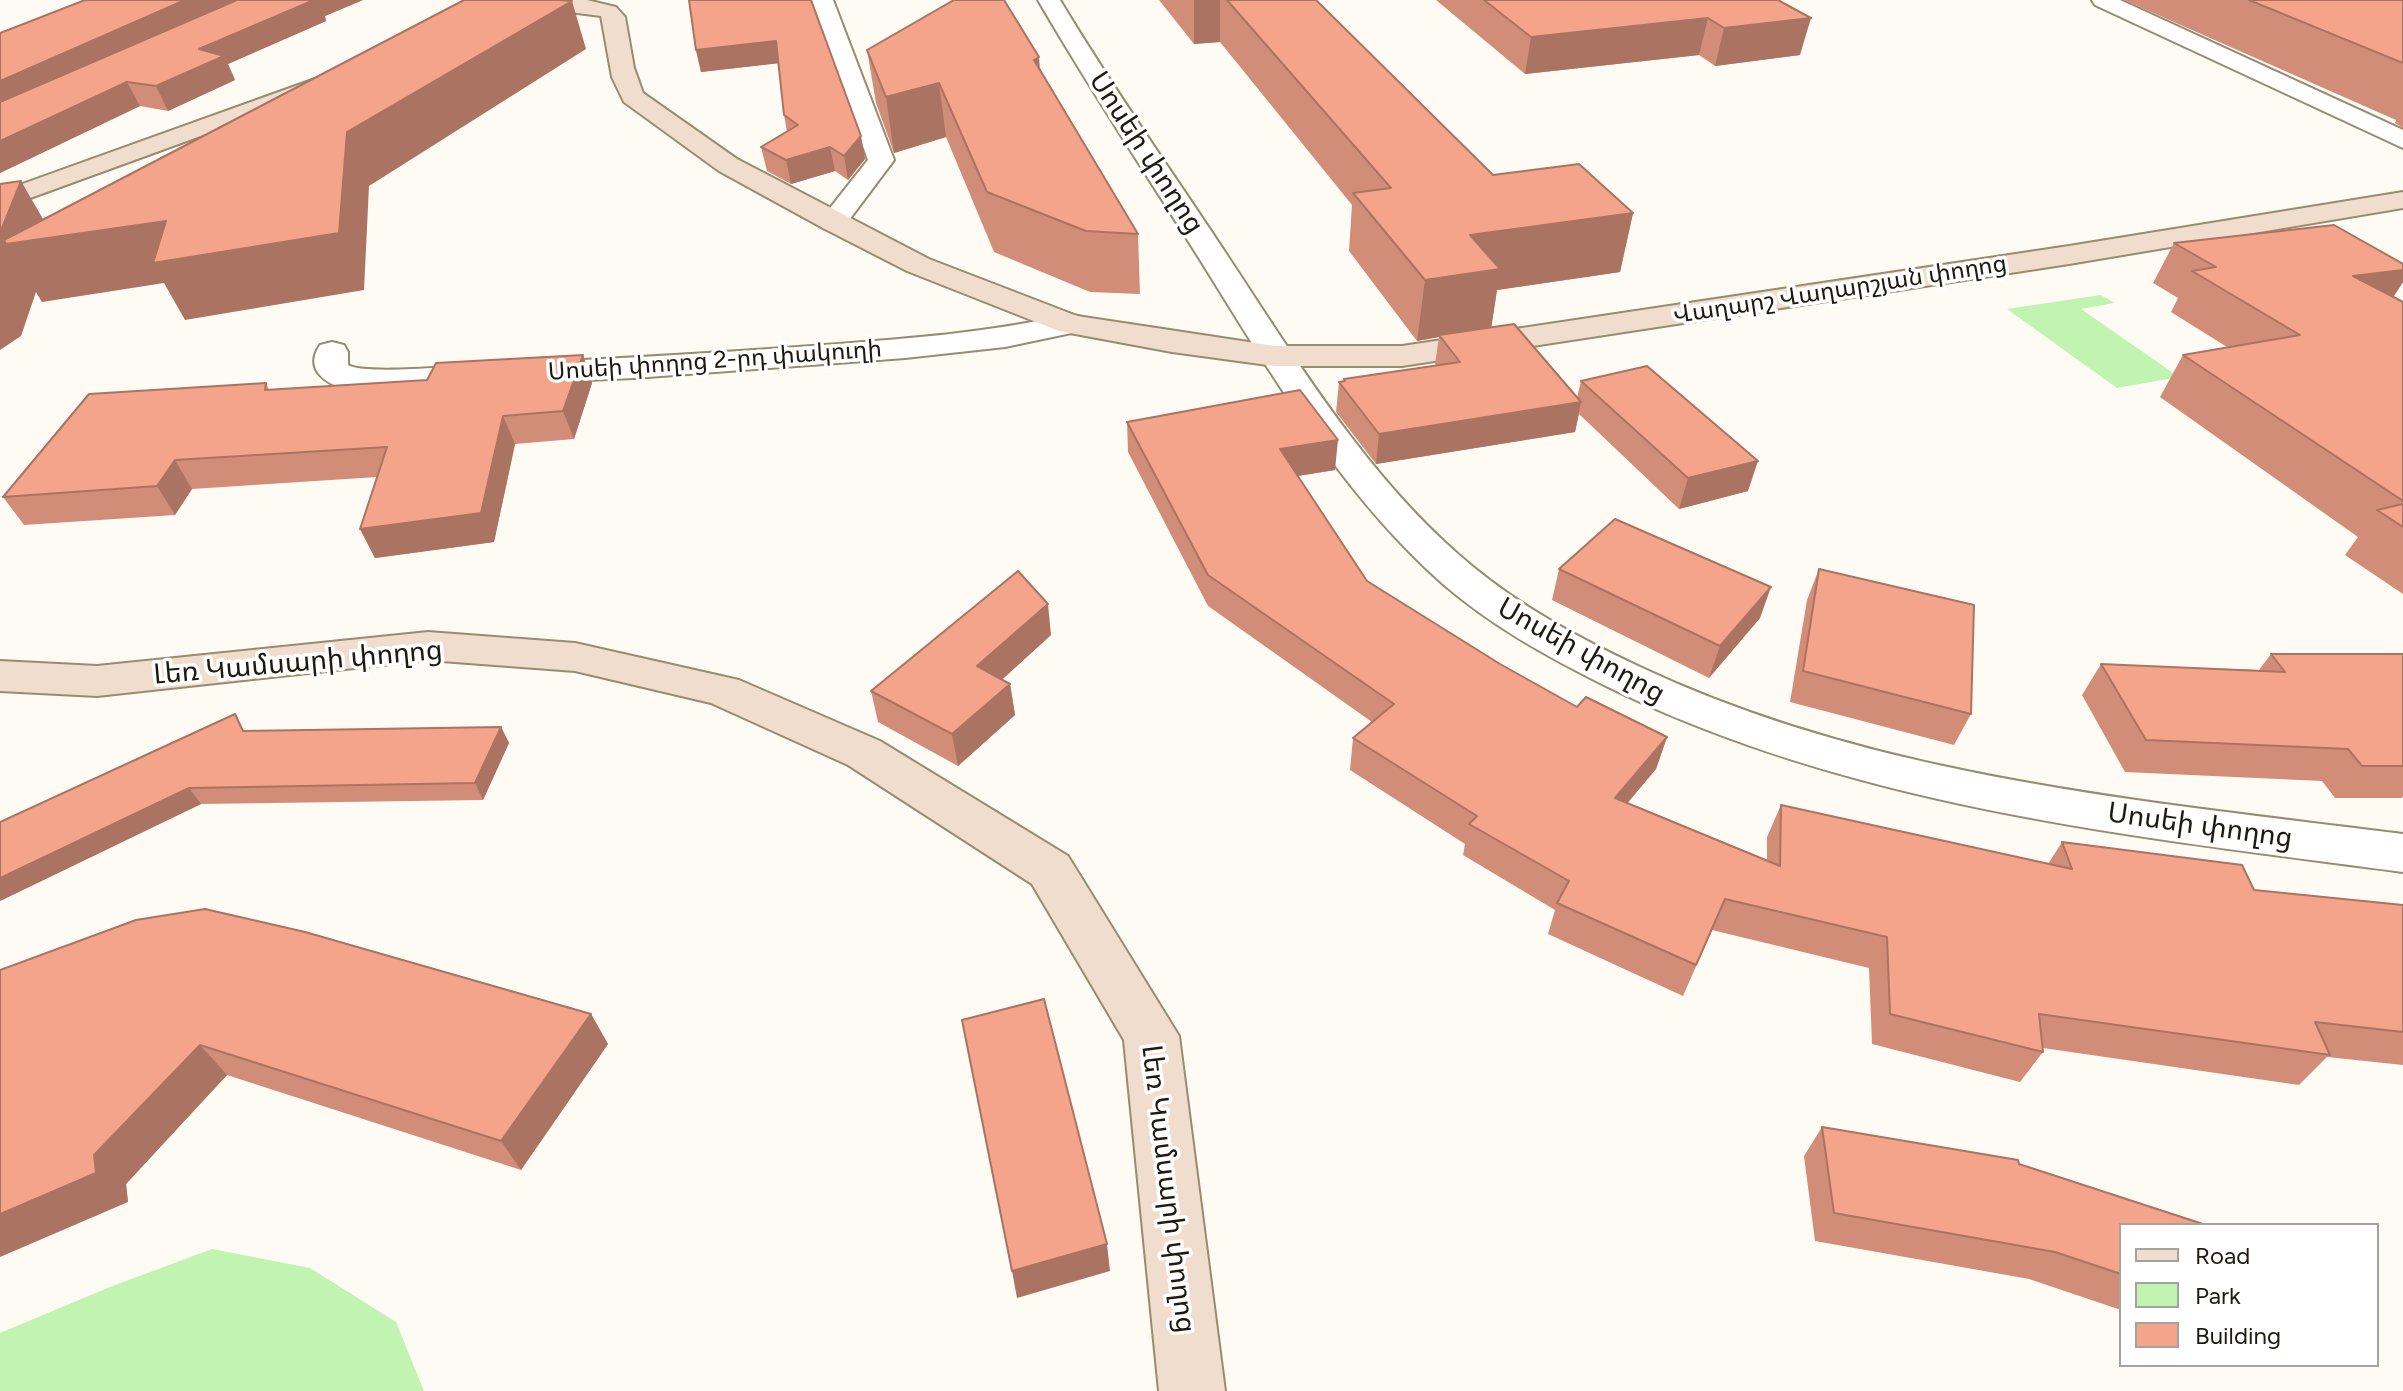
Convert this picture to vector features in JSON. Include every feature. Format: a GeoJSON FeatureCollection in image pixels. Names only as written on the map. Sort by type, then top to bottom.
{"type":"FeatureCollection","features":[{"type":"Feature","properties":{"kind":"street"},"geometry":{"type":"LineString","coordinates":[[822,0],[881,160],[833,222]]}},
{"type":"Feature","properties":{"kind":"street","name":"Սոսեի փողոց"},"geometry":{"type":"LineString","coordinates":[[1049,0],[1275,356],[1380,498],[1500,609],[1612,674],[1684,708],[1791,747],[1933,782],[2091,811],[2403,853]]}},
{"type":"Feature","properties":{"kind":"street"},"geometry":{"type":"LineString","coordinates":[[2103,0],[2403,140]]}},
{"type":"Feature","properties":{"kind":"street","name":"Սոսեի փողոց 2-րդ փակուղի"},"geometry":{"type":"LineString","coordinates":[[487,23],[531,7],[559,1],[605,4],[614,13],[622,72],[633,97],[728,165],[833,222],[918,265],[1070,324],[1275,356]]}},
{"type":"Feature","properties":{"kind":"street"},"geometry":{"type":"LineString","coordinates":[[0,201],[337,78]]}},
{"type":"Feature","properties":{"kind":"street","name":"Վաղարշ Վաղարշյան փողոց"},"geometry":{"type":"LineString","coordinates":[[1275,356],[1402,356],[2069,255],[2403,200]]}},
{"type":"Feature","properties":{"kind":"street","name":"Սոսեի փողոց 2-րդ փակուղի"},"geometry":{"type":"LineString","coordinates":[[332,352],[331,369],[349,380],[543,374],[862,352],[1036,332],[1070,324]]}},
{"type":"Feature","properties":{"kind":"street","name":"Լեռ Կամսարի փողոց"},"geometry":{"type":"LineString","coordinates":[[0,676],[97,681],[428,646],[575,657],[723,691],[864,753],[1050,870],[1151,1036],[1192,1391]]}},
{"type":"Feature","properties":{"kind":"green space"},"geometry":{"type":"Polygon","coordinates":[[[2101,295],[2114,303],[2081,309],[2179,377],[2117,388],[2007,309],[2101,295]]]}},
{"type":"Feature","properties":{"kind":"green space"},"geometry":{"type":"Polygon","coordinates":[[[212,1249],[310,1268],[396,1322],[424,1391],[0,1391],[0,1333],[212,1249]]]}},
{"type":"Feature","properties":{"kind":"building"},"geometry":{"type":"Polygon","coordinates":[[[85,0],[185,0],[0,81],[0,33],[85,0]]]}},
{"type":"Feature","properties":{"kind":"building"},"geometry":{"type":"Polygon","coordinates":[[[237,0],[314,0],[199,49],[224,56],[156,86],[127,82],[0,141],[0,102],[237,0]]]}},
{"type":"Feature","properties":{"kind":"building"},"geometry":{"type":"Polygon","coordinates":[[[464,0],[572,1],[347,132],[339,233],[153,263],[166,221],[6,244],[4,240],[464,0]]]}},
{"type":"Feature","properties":{"kind":"building"},"geometry":{"type":"Polygon","coordinates":[[[689,0],[811,0],[861,136],[844,156],[830,147],[786,160],[761,147],[798,125],[784,115],[776,41],[696,50],[689,0]]]}},
{"type":"Feature","properties":{"kind":"building"},"geometry":{"type":"Polygon","coordinates":[[[954,0],[1004,0],[1039,57],[1034,60],[1138,234],[1086,231],[987,192],[939,83],[886,97],[867,50],[954,0]]]}},
{"type":"Feature","properties":{"kind":"building"},"geometry":{"type":"Polygon","coordinates":[[[1227,0],[1316,0],[1493,175],[1579,164],[1633,213],[1470,235],[1500,269],[1425,280],[1353,193],[1391,188],[1227,0]]]}},
{"type":"Feature","properties":{"kind":"building"},"geometry":{"type":"Polygon","coordinates":[[[1484,0],[1778,0],[1811,18],[1724,28],[1708,18],[1531,37],[1484,0]]]}},
{"type":"Feature","properties":{"kind":"building"},"geometry":{"type":"Polygon","coordinates":[[[2249,0],[2403,0],[2403,63],[2249,0]]]}},
{"type":"Feature","properties":{"kind":"building"},"geometry":{"type":"Polygon","coordinates":[[[21,181],[0,233],[0,184],[21,181]]]}},
{"type":"Feature","properties":{"kind":"building"},"geometry":{"type":"Polygon","coordinates":[[[2334,225],[2403,264],[2403,270],[2353,276],[2403,302],[2403,501],[2183,355],[2300,335],[2192,271],[2216,267],[2174,243],[2334,225]]]}},
{"type":"Feature","properties":{"kind":"building"},"geometry":{"type":"Polygon","coordinates":[[[1514,324],[1581,402],[1379,434],[1339,382],[1460,362],[1439,335],[1514,324]]]}},
{"type":"Feature","properties":{"kind":"building"},"geometry":{"type":"Polygon","coordinates":[[[583,355],[563,411],[503,416],[481,513],[360,529],[387,447],[175,460],[157,486],[3,497],[89,394],[266,383],[265,390],[427,380],[436,363],[583,355]]]}},
{"type":"Feature","properties":{"kind":"building"},"geometry":{"type":"Polygon","coordinates":[[[1647,366],[1758,461],[1688,478],[1581,381],[1647,366]]]}},
{"type":"Feature","properties":{"kind":"building"},"geometry":{"type":"Polygon","coordinates":[[[1300,390],[1338,440],[1280,449],[1367,581],[1500,664],[1577,707],[1586,697],[1667,737],[1615,798],[1780,866],[1781,805],[2072,869],[2062,842],[2242,865],[2254,890],[2403,905],[2403,1032],[2315,1022],[2330,1055],[2039,1014],[2043,1052],[1890,1014],[1887,937],[1725,899],[1696,965],[1557,903],[1569,881],[1469,824],[1477,816],[1353,738],[1394,704],[1208,575],[1127,422],[1300,390]]]}},
{"type":"Feature","properties":{"kind":"building"},"geometry":{"type":"Polygon","coordinates":[[[2403,504],[2403,527],[2377,510],[2403,504]]]}},
{"type":"Feature","properties":{"kind":"building"},"geometry":{"type":"Polygon","coordinates":[[[1615,519],[1771,587],[1720,646],[1559,569],[1615,519]]]}},
{"type":"Feature","properties":{"kind":"building"},"geometry":{"type":"Polygon","coordinates":[[[1819,569],[1974,605],[1971,714],[1803,671],[1819,569]]]}},
{"type":"Feature","properties":{"kind":"building"},"geometry":{"type":"Polygon","coordinates":[[[1018,571],[1048,604],[977,666],[1010,684],[952,734],[871,691],[1018,571]]]}},
{"type":"Feature","properties":{"kind":"building"},"geometry":{"type":"Polygon","coordinates":[[[2271,654],[2403,654],[2403,766],[2362,766],[2348,749],[2146,740],[2101,664],[2285,672],[2271,654]]]}},
{"type":"Feature","properties":{"kind":"building"},"geometry":{"type":"Polygon","coordinates":[[[235,714],[243,731],[501,727],[475,783],[189,788],[0,878],[0,822],[235,714]]]}},
{"type":"Feature","properties":{"kind":"building"},"geometry":{"type":"Polygon","coordinates":[[[205,909],[305,932],[591,1014],[501,1141],[200,1045],[94,1155],[96,1173],[0,1214],[0,970],[136,920],[205,909]]]}},
{"type":"Feature","properties":{"kind":"building"},"geometry":{"type":"Polygon","coordinates":[[[1044,999],[1107,1244],[1012,1271],[962,1020],[1044,999]]]}},
{"type":"Feature","properties":{"kind":"building"},"geometry":{"type":"Polygon","coordinates":[[[1822,1127],[2018,1160],[2019,1164],[2200,1223],[2119,1223],[2119,1273],[2055,1252],[1834,1213],[1822,1127]]]}}]}
